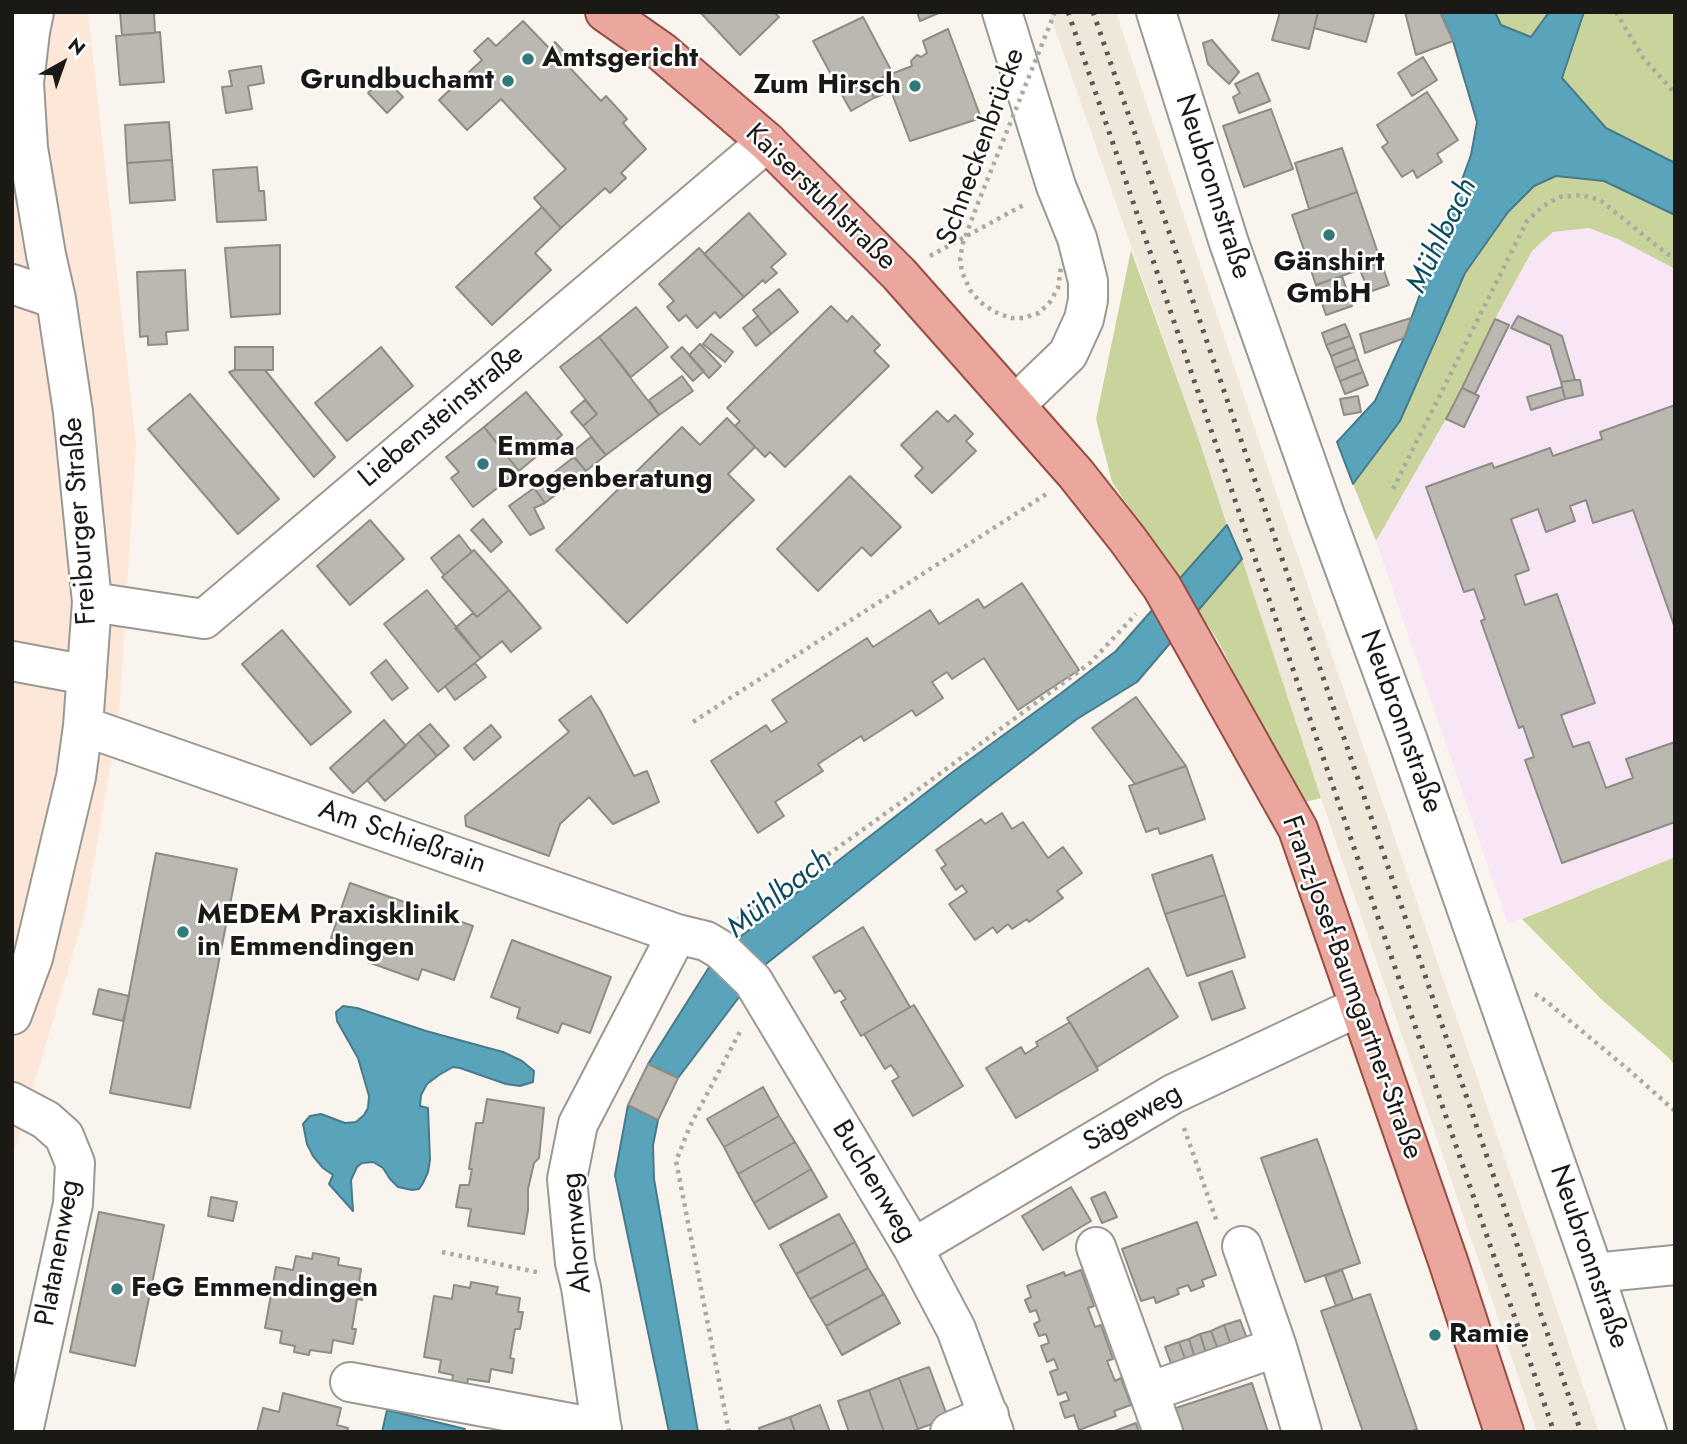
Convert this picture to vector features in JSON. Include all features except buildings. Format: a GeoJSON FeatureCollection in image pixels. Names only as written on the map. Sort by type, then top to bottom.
{"type":"FeatureCollection","features":[{"type":"Feature","properties":{"kind":"main road","name":"Kaiserstuhlstraße"},"geometry":{"type":"LineString","coordinates":[[605,12],[662,52],[767,142],[899,274],[1016,404]]}},
{"type":"Feature","properties":{"kind":"main road","name":"Franz-Josef-Baumgartner-Straße"},"geometry":{"type":"LineString","coordinates":[[1016,404],[1076,474],[1163,588],[1298,829],[1469,1322],[1504,1432]]}},
{"type":"Feature","properties":{"kind":"street","name":"Freiburger Straße"},"geometry":{"type":"LineString","coordinates":[[12,1015],[33,958],[72,796],[83,726],[92,602],[73,412],[28,148],[24,83],[34,12]]}},
{"type":"Feature","properties":{"kind":"street"},"geometry":{"type":"LineString","coordinates":[[1002,12],[1056,186],[1077,238],[1088,281],[1084,319],[1068,354],[1016,404]]}},
{"type":"Feature","properties":{"kind":"street","name":"Neubronnstraße"},"geometry":{"type":"LineString","coordinates":[[1156,12],[1229,243],[1407,738],[1647,1432]]}},
{"type":"Feature","properties":{"kind":"street","name":"Freiburger Straße"},"geometry":{"type":"LineString","coordinates":[[12,107],[28,148]]}},
{"type":"Feature","properties":{"kind":"street","name":"Liebensteinstraße"},"geometry":{"type":"LineString","coordinates":[[92,602],[204,619],[767,142]]}},
{"type":"Feature","properties":{"kind":"street"},"geometry":{"type":"LineString","coordinates":[[12,285],[55,299]]}},
{"type":"Feature","properties":{"kind":"street"},"geometry":{"type":"LineString","coordinates":[[12,661],[87,675]]}},
{"type":"Feature","properties":{"kind":"street","name":"Am Schießrain"},"geometry":{"type":"LineString","coordinates":[[83,726],[701,942]]}},
{"type":"Feature","properties":{"kind":"street","name":"Buchenweg"},"geometry":{"type":"LineString","coordinates":[[701,942],[757,987],[913,1248],[956,1329],[992,1424]]}},
{"type":"Feature","properties":{"kind":"street","name":"Ahornweg"},"geometry":{"type":"LineString","coordinates":[[350,1382],[602,1431],[581,1287],[575,1263],[567,1179],[579,1124],[701,942]]}},
{"type":"Feature","properties":{"kind":"street","name":"Sägeweg"},"geometry":{"type":"LineString","coordinates":[[913,1248],[1173,1094],[1360,1006]]}},
{"type":"Feature","properties":{"kind":"street","name":"Platanenweg"},"geometry":{"type":"LineString","coordinates":[[12,1102],[46,1120],[64,1136],[75,1163],[73,1203],[23,1432]]}},
{"type":"Feature","properties":{"kind":"street"},"geometry":{"type":"LineString","coordinates":[[1242,1246],[1277,1347],[1302,1432]]}},
{"type":"Feature","properties":{"kind":"street"},"geometry":{"type":"LineString","coordinates":[[1096,1247],[1163,1432]]}},
{"type":"Feature","properties":{"kind":"street"},"geometry":{"type":"LineString","coordinates":[[1594,1273],[1675,1265]]}},
{"type":"Feature","properties":{"kind":"street"},"geometry":{"type":"LineString","coordinates":[[1149,1392],[1277,1347]]}},
{"type":"Feature","properties":{"kind":"street"},"geometry":{"type":"LineString","coordinates":[[950,1432],[992,1424]]}},
{"type":"Feature","properties":{"kind":"path","name":"Schneckenbrücke"},"geometry":{"type":"LineString","coordinates":[[1055,12],[974,213],[960,258],[962,272],[970,290],[980,302],[1011,318],[1023,318],[1039,313],[1050,302],[1058,288],[1061,267]]}},
{"type":"Feature","properties":{"kind":"path"},"geometry":{"type":"LineString","coordinates":[[1616,12],[1644,58],[1675,93]]}},
{"type":"Feature","properties":{"kind":"path"},"geometry":{"type":"LineString","coordinates":[[899,274],[1056,186]]}},
{"type":"Feature","properties":{"kind":"path"},"geometry":{"type":"LineString","coordinates":[[1393,489],[1527,221],[1543,206],[1560,197],[1581,195],[1600,200],[1667,254],[1675,257]]}},
{"type":"Feature","properties":{"kind":"path"},"geometry":{"type":"LineString","coordinates":[[693,722],[1076,474]]}},
{"type":"Feature","properties":{"kind":"path"},"geometry":{"type":"LineString","coordinates":[[701,942],[900,803],[1090,663],[1163,588]]}},
{"type":"Feature","properties":{"kind":"path"},"geometry":{"type":"LineString","coordinates":[[1485,960],[1546,1001],[1675,1111]]}},
{"type":"Feature","properties":{"kind":"path"},"geometry":{"type":"LineString","coordinates":[[729,1432],[676,1161],[757,987]]}},
{"type":"Feature","properties":{"kind":"path"},"geometry":{"type":"LineString","coordinates":[[1173,1094],[1220,1230],[1242,1246]]}},
{"type":"Feature","properties":{"kind":"path"},"geometry":{"type":"LineString","coordinates":[[442,1252],[536,1271],[581,1287]]}},
{"type":"Feature","properties":{"kind":"shaded area"},"geometry":{"type":"Polygon","coordinates":[[[12,12],[88,12],[136,444],[119,717],[85,912],[12,1159],[12,12]]]}},
{"type":"Feature","properties":{"kind":"shaded area"},"geometry":{"type":"Polygon","coordinates":[[[1049,12],[1116,12],[1283,513],[1599,1432],[1537,1432],[1242,559],[1227,525],[1049,12]]]}},
{"type":"Feature","properties":{"kind":"shaded area"},"geometry":{"type":"Polygon","coordinates":[[[1589,228],[1620,240],[1675,269],[1675,857],[1508,924],[1376,541],[1446,419],[1532,251],[1553,232],[1589,228]]]}},
{"type":"Feature","properties":{"kind":"green space"},"geometry":{"type":"Polygon","coordinates":[[[1495,12],[1549,12],[1531,37],[1501,25],[1495,12]]]}},
{"type":"Feature","properties":{"kind":"green space"},"geometry":{"type":"Polygon","coordinates":[[[1584,12],[1675,12],[1675,163],[1606,128],[1562,78],[1584,12]]]}},
{"type":"Feature","properties":{"kind":"green space"},"geometry":{"type":"Polygon","coordinates":[[[1556,176],[1604,181],[1675,215],[1675,269],[1620,240],[1589,228],[1553,232],[1532,251],[1446,419],[1376,541],[1353,484],[1400,421],[1465,273],[1508,212],[1534,186],[1556,176]]]}},
{"type":"Feature","properties":{"kind":"green space"},"geometry":{"type":"Polygon","coordinates":[[[1131,250],[1227,525],[1242,559],[1321,798],[1301,803],[1217,639],[1112,482],[1096,419],[1131,250]]]}},
{"type":"Feature","properties":{"kind":"green space"},"geometry":{"type":"Polygon","coordinates":[[[1675,857],[1675,1066],[1601,999],[1522,919],[1675,857]]]}},
{"type":"Feature","properties":{"kind":"water","name":"Mühlbach"},"geometry":{"type":"Polygon","coordinates":[[[1440,12],[1495,12],[1501,25],[1531,37],[1549,12],[1584,12],[1562,78],[1606,128],[1675,163],[1675,215],[1604,181],[1556,176],[1534,186],[1508,212],[1465,273],[1400,421],[1353,484],[1337,442],[1375,401],[1404,338],[1471,155],[1477,122],[1453,41],[1440,12]]]}},
{"type":"Feature","properties":{"kind":"water"},"geometry":{"type":"Polygon","coordinates":[[[1227,525],[1242,559],[1137,682],[1077,719],[761,968],[678,1078],[648,1064],[713,961],[736,940],[954,771],[1116,651],[1227,525]]]}},
{"type":"Feature","properties":{"kind":"water"},"geometry":{"type":"Polygon","coordinates":[[[343,1006],[503,1052],[522,1061],[534,1071],[533,1082],[520,1086],[453,1067],[427,1084],[421,1095],[420,1106],[428,1108],[430,1160],[423,1183],[419,1189],[398,1187],[383,1168],[373,1162],[362,1163],[351,1180],[353,1211],[329,1184],[333,1175],[313,1156],[307,1144],[303,1124],[310,1116],[321,1114],[345,1123],[356,1122],[368,1108],[369,1096],[358,1058],[337,1021],[336,1012],[343,1006]]]}},
{"type":"Feature","properties":{"kind":"water"},"geometry":{"type":"Polygon","coordinates":[[[628,1105],[658,1120],[653,1145],[654,1179],[698,1432],[669,1432],[615,1175],[628,1105]]]}},
{"type":"Feature","properties":{"kind":"water"},"geometry":{"type":"Polygon","coordinates":[[[387,1410],[465,1429],[464,1432],[382,1432],[387,1410]]]}},
{"type":"Feature","properties":{"kind":"railway"},"geometry":{"type":"LineString","coordinates":[[1068,12],[1554,1432]]}},
{"type":"Feature","properties":{"kind":"railway"},"geometry":{"type":"LineString","coordinates":[[1093,12],[1581,1432]]}},
{"type":"Feature","properties":{"kind":"place","name":"Amtsgericht"},"geometry":{"type":"Point","coordinates":[528,59]}},
{"type":"Feature","properties":{"kind":"place","name":"Grundbuchamt"},"geometry":{"type":"Point","coordinates":[508,81]}},
{"type":"Feature","properties":{"kind":"place","name":"Zum Hirsch"},"geometry":{"type":"Point","coordinates":[915,86]}},
{"type":"Feature","properties":{"kind":"place","name":"Gänshirt GmbH"},"geometry":{"type":"Point","coordinates":[1329,235]}},
{"type":"Feature","properties":{"kind":"place","name":"Emma Drogenberatung"},"geometry":{"type":"Point","coordinates":[483,464]}},
{"type":"Feature","properties":{"kind":"place","name":"MEDEM Praxisklinik in Emmendingen"},"geometry":{"type":"Point","coordinates":[183,932]}},
{"type":"Feature","properties":{"kind":"place","name":"FeG Emmendingen"},"geometry":{"type":"Point","coordinates":[117,1289]}},
{"type":"Feature","properties":{"kind":"place","name":"Ramie"},"geometry":{"type":"Point","coordinates":[1435,1335]}}]}
